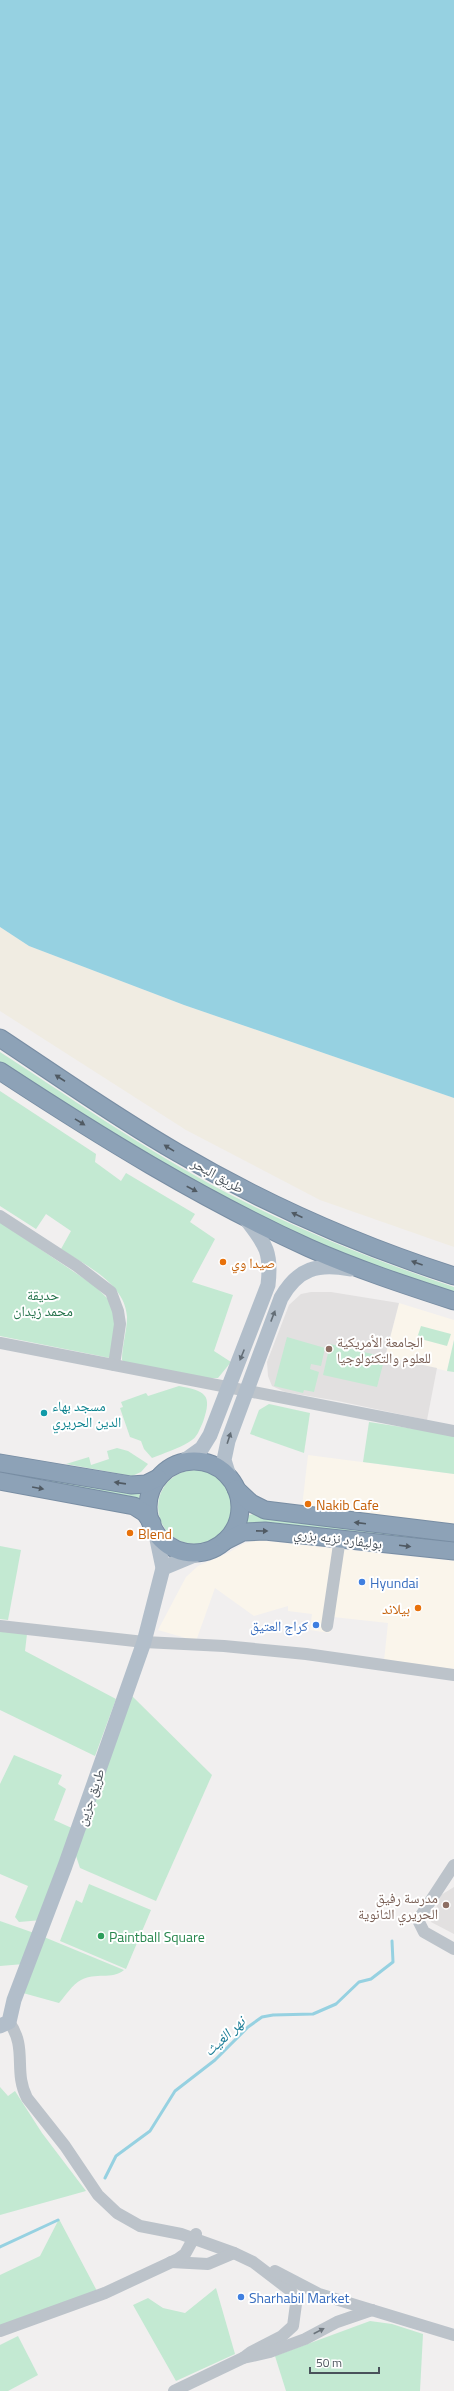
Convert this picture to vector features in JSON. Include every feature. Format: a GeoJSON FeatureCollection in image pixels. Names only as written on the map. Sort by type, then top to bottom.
{"type":"FeatureCollection","features":[{"type":"Feature","properties":{"kind":"highway","name":"طريق البحر"},"geometry":{"type":"LineString","coordinates":[[0,1038],[177,1153],[248,1192],[365,1244],[454,1276]]}},
{"type":"Feature","properties":{"kind":"highway","name":"طريق البحر"},"geometry":{"type":"LineString","coordinates":[[0,1071],[168,1177],[244,1216],[310,1248],[383,1278],[454,1301]]}},
{"type":"Feature","properties":{"kind":"highway"},"geometry":{"type":"LineString","coordinates":[[0,1462],[131,1484],[146,1484],[158,1478],[165,1471],[181,1463],[194,1460],[207,1462],[219,1468],[232,1482],[240,1502],[239,1517],[234,1530],[225,1541],[204,1552],[190,1552],[176,1549],[164,1541],[153,1527],[145,1513],[134,1506],[0,1481]]}},
{"type":"Feature","properties":{"kind":"highway"},"geometry":{"type":"LineString","coordinates":[[153,1527],[149,1500],[158,1478]]}},
{"type":"Feature","properties":{"kind":"highway","name":"بوليفارد نزيه بزري"},"geometry":{"type":"LineString","coordinates":[[232,1482],[251,1503],[265,1510],[454,1533]]}},
{"type":"Feature","properties":{"kind":"highway","name":"بوليفارد نزيه بزري"},"geometry":{"type":"LineString","coordinates":[[225,1541],[243,1532],[254,1531],[340,1538],[454,1551]]}},
{"type":"Feature","properties":{"kind":"main road"},"geometry":{"type":"LineString","coordinates":[[181,1463],[196,1452],[206,1442],[230,1386],[258,1313],[269,1278],[269,1262],[264,1242],[244,1216]]}},
{"type":"Feature","properties":{"kind":"main road"},"geometry":{"type":"LineString","coordinates":[[232,1482],[224,1463],[226,1452],[275,1310],[286,1290],[298,1276],[324,1266],[349,1269],[383,1278]]}},
{"type":"Feature","properties":{"kind":"main road","name":"طريق جزين"},"geometry":{"type":"LineString","coordinates":[[4,2024],[65,1866],[144,1642],[163,1568],[153,1527]]}},
{"type":"Feature","properties":{"kind":"main road"},"geometry":{"type":"LineString","coordinates":[[163,1568],[204,1552]]}},
{"type":"Feature","properties":{"kind":"street"},"geometry":{"type":"LineString","coordinates":[[0,1216],[77,1266],[111,1292],[118,1311],[120,1324],[114,1365]]}},
{"type":"Feature","properties":{"kind":"street"},"geometry":{"type":"LineString","coordinates":[[0,1343],[247,1389],[454,1431]]}},
{"type":"Feature","properties":{"kind":"street"},"geometry":{"type":"LineString","coordinates":[[328,1626],[340,1538]]}},
{"type":"Feature","properties":{"kind":"street"},"geometry":{"type":"LineString","coordinates":[[0,1626],[144,1642],[224,1646],[306,1654],[454,1676]]}},
{"type":"Feature","properties":{"kind":"street"},"geometry":{"type":"LineString","coordinates":[[454,1865],[418,1920],[424,1932],[454,1949]]}},
{"type":"Feature","properties":{"kind":"street"},"geometry":{"type":"LineString","coordinates":[[4,2024],[16,2034],[21,2047],[21,2084],[27,2098],[107,2205],[153,2229],[195,2236],[231,2246],[260,2264],[291,2291],[296,2304],[296,2311],[293,2326],[282,2336],[251,2352],[243,2358],[174,2391]]}},
{"type":"Feature","properties":{"kind":"street"},"geometry":{"type":"LineString","coordinates":[[195,2236],[260,2264],[319,2294],[454,2334]]}},
{"type":"Feature","properties":{"kind":"street"},"geometry":{"type":"LineString","coordinates":[[0,2331],[105,2293],[170,2262],[185,2254],[195,2236]]}},
{"type":"Feature","properties":{"kind":"street"},"geometry":{"type":"LineString","coordinates":[[170,2262],[208,2264],[234,2253]]}},
{"type":"Feature","properties":{"kind":"street"},"geometry":{"type":"LineString","coordinates":[[291,2291],[319,2294]]}},
{"type":"Feature","properties":{"kind":"street"},"geometry":{"type":"LineString","coordinates":[[296,2311],[302,2301],[319,2294]]}},
{"type":"Feature","properties":{"kind":"street"},"geometry":{"type":"LineString","coordinates":[[337,2322],[344,2313],[342,2302]]}},
{"type":"Feature","properties":{"kind":"street"},"geometry":{"type":"LineString","coordinates":[[243,2358],[270,2352],[305,2339],[337,2322],[372,2310]]}},
{"type":"Feature","properties":{"kind":"street"},"geometry":{"type":"LineString","coordinates":[[293,2326],[305,2339]]}},
{"type":"Feature","properties":{"kind":"shaded area","name":"الجامعة الأمريكية للعلوم والتكنولوجيا"},"geometry":{"type":"Polygon","coordinates":[[[311,1292],[331,1292],[399,1303],[385,1357],[437,1368],[427,1420],[338,1401],[285,1392],[272,1386],[268,1376],[267,1362],[289,1305],[301,1294],[311,1292]]]}},
{"type":"Feature","properties":{"kind":"shaded area"},"geometry":{"type":"Polygon","coordinates":[[[399,1303],[454,1320],[454,1340],[447,1371],[385,1357],[399,1303]]]}},
{"type":"Feature","properties":{"kind":"shaded area"},"geometry":{"type":"Polygon","coordinates":[[[308,1455],[454,1474],[454,1526],[364,1513],[302,1507],[308,1455]]]}},
{"type":"Feature","properties":{"kind":"shaded area"},"geometry":{"type":"Polygon","coordinates":[[[256,1540],[454,1561],[454,1669],[384,1661],[388,1623],[333,1617],[330,1633],[310,1630],[312,1614],[288,1611],[288,1606],[254,1616],[215,1588],[196,1641],[158,1630],[186,1577],[198,1566],[228,1553],[243,1544],[256,1540]]]}},
{"type":"Feature","properties":{"kind":"shaded area","name":"مدرسة رفيق الحريري الثانوية"},"geometry":{"type":"Polygon","coordinates":[[[454,1887],[454,1934],[431,1922],[441,1895],[454,1887]]]}},
{"type":"Feature","properties":{"kind":"green space"},"geometry":{"type":"Polygon","coordinates":[[[0,1052],[150,1149],[211,1185],[321,1237],[400,1268],[454,1287],[454,1295],[317,1244],[238,1207],[147,1155],[0,1062],[0,1052]]]}},
{"type":"Feature","properties":{"kind":"green space"},"geometry":{"type":"Polygon","coordinates":[[[0,1091],[96,1154],[95,1162],[121,1181],[126,1173],[195,1214],[190,1222],[215,1239],[192,1282],[233,1295],[214,1351],[231,1362],[218,1378],[207,1378],[125,1363],[122,1360],[127,1322],[125,1305],[112,1285],[103,1277],[61,1249],[71,1231],[46,1214],[36,1229],[0,1206],[0,1091]]]}},
{"type":"Feature","properties":{"kind":"green space","name":"حديقة محمد زيدان"},"geometry":{"type":"Polygon","coordinates":[[[0,1222],[95,1286],[110,1301],[117,1321],[110,1358],[0,1336],[0,1222]]]}},
{"type":"Feature","properties":{"kind":"green space"},"geometry":{"type":"Polygon","coordinates":[[[421,1326],[451,1334],[447,1346],[417,1338],[421,1326]]]}},
{"type":"Feature","properties":{"kind":"green space"},"geometry":{"type":"Polygon","coordinates":[[[287,1337],[325,1348],[321,1366],[311,1364],[310,1369],[319,1372],[314,1392],[304,1390],[303,1393],[274,1386],[287,1337]]]}},
{"type":"Feature","properties":{"kind":"green space"},"geometry":{"type":"Polygon","coordinates":[[[454,1340],[454,1372],[447,1371],[454,1340]]]}},
{"type":"Feature","properties":{"kind":"green space"},"geometry":{"type":"Polygon","coordinates":[[[330,1344],[385,1357],[377,1387],[323,1375],[330,1344]]]}},
{"type":"Feature","properties":{"kind":"green space"},"geometry":{"type":"Polygon","coordinates":[[[179,1386],[201,1392],[204,1395],[207,1400],[207,1405],[203,1422],[198,1433],[192,1440],[180,1447],[152,1458],[144,1449],[141,1441],[130,1437],[120,1408],[123,1407],[121,1402],[146,1393],[148,1396],[179,1386]]]}},
{"type":"Feature","properties":{"kind":"green space"},"geometry":{"type":"Polygon","coordinates":[[[269,1404],[310,1413],[304,1453],[250,1434],[259,1410],[269,1404]]]}},
{"type":"Feature","properties":{"kind":"green space"},"geometry":{"type":"Polygon","coordinates":[[[369,1422],[454,1435],[454,1474],[363,1462],[369,1422]]]}},
{"type":"Feature","properties":{"kind":"green space"},"geometry":{"type":"Polygon","coordinates":[[[117,1448],[128,1451],[148,1464],[141,1472],[132,1476],[66,1464],[89,1457],[91,1465],[109,1459],[107,1451],[117,1448]]]}},
{"type":"Feature","properties":{"kind":"green space"},"geometry":{"type":"Polygon","coordinates":[[[0,1467],[140,1493],[139,1500],[0,1475],[0,1467]]]}},
{"type":"Feature","properties":{"kind":"green space"},"geometry":{"type":"Polygon","coordinates":[[[195,1470],[209,1473],[221,1481],[229,1493],[232,1507],[229,1521],[221,1533],[209,1541],[195,1544],[181,1541],[169,1533],[161,1521],[158,1507],[161,1493],[169,1481],[181,1473],[195,1470]]]}},
{"type":"Feature","properties":{"kind":"green space"},"geometry":{"type":"Polygon","coordinates":[[[254,1514],[258,1517],[371,1532],[454,1539],[454,1544],[246,1524],[249,1515],[254,1514]]]}},
{"type":"Feature","properties":{"kind":"green space"},"geometry":{"type":"Polygon","coordinates":[[[0,1546],[21,1550],[8,1620],[0,1619],[0,1546]]]}},
{"type":"Feature","properties":{"kind":"green space"},"geometry":{"type":"Polygon","coordinates":[[[0,1631],[27,1634],[25,1651],[116,1699],[95,1756],[0,1710],[0,1631]]]}},
{"type":"Feature","properties":{"kind":"green space"},"geometry":{"type":"Polygon","coordinates":[[[132,1696],[212,1775],[156,1901],[80,1868],[75,1853],[132,1696]]]}},
{"type":"Feature","properties":{"kind":"green space"},"geometry":{"type":"Polygon","coordinates":[[[14,1755],[62,1775],[58,1784],[66,1789],[54,1820],[74,1829],[42,1920],[19,1922],[15,1917],[28,1886],[0,1874],[0,1784],[14,1755]]]}},
{"type":"Feature","properties":{"kind":"green space","name":"Paintball Square"},"geometry":{"type":"Polygon","coordinates":[[[89,1884],[151,1910],[126,1969],[60,1941],[76,1900],[82,1903],[89,1884]]]}},
{"type":"Feature","properties":{"kind":"green space"},"geometry":{"type":"Polygon","coordinates":[[[0,1921],[37,1934],[24,1964],[0,1966],[0,1921]]]}},
{"type":"Feature","properties":{"kind":"green space"},"geometry":{"type":"Polygon","coordinates":[[[44,1937],[124,1970],[114,1975],[92,1976],[81,1980],[72,1987],[59,2003],[23,1993],[44,1937]]]}},
{"type":"Feature","properties":{"kind":"green space"},"geometry":{"type":"Polygon","coordinates":[[[0,2087],[8,2096],[15,2091],[42,2133],[86,2191],[0,2215],[0,2087]]]}},
{"type":"Feature","properties":{"kind":"green space"},"geometry":{"type":"Polygon","coordinates":[[[59,2219],[97,2291],[0,2327],[0,2275],[40,2256],[59,2219]]]}},
{"type":"Feature","properties":{"kind":"green space"},"geometry":{"type":"Polygon","coordinates":[[[216,2288],[235,2354],[176,2381],[133,2305],[148,2298],[163,2308],[185,2313],[216,2288]]]}},
{"type":"Feature","properties":{"kind":"green space"},"geometry":{"type":"Polygon","coordinates":[[[370,2321],[392,2324],[423,2334],[420,2391],[286,2391],[275,2356],[370,2321]]]}},
{"type":"Feature","properties":{"kind":"green space"},"geometry":{"type":"Polygon","coordinates":[[[18,2336],[38,2375],[8,2391],[0,2391],[0,2345],[18,2336]]]}},
{"type":"Feature","properties":{"kind":"sand"},"geometry":{"type":"Polygon","coordinates":[[[0,927],[29,946],[184,1005],[454,1098],[454,1247],[320,1200],[186,1130],[0,1011],[0,927]]]}},
{"type":"Feature","properties":{"kind":"water"},"geometry":{"type":"Polygon","coordinates":[[[0,0],[454,0],[454,1098],[184,1005],[29,946],[0,927],[0,0]]]}},
{"type":"Feature","properties":{"kind":"waterway","name":"نهر الغيث"},"geometry":{"type":"LineString","coordinates":[[105,2178],[116,2156],[150,2131],[175,2091],[215,2060],[248,2027],[262,2017],[273,2015],[313,2014],[336,2004],[359,1982],[371,1979],[393,1962],[392,1941]]}},
{"type":"Feature","properties":{"kind":"waterway","name":"نهر الغيث"},"geometry":{"type":"LineString","coordinates":[[0,2247],[58,2220]]}},
{"type":"Feature","properties":{"kind":"place","name":"صيدا وي"},"geometry":{"type":"Point","coordinates":[223,1262]}},
{"type":"Feature","properties":{"kind":"place","name":"الجامعة الأمريكية للعلوم والتكنولوجيا"},"geometry":{"type":"Point","coordinates":[329,1349]}},
{"type":"Feature","properties":{"kind":"place","name":"مسجد بهاء الدين الحريري"},"geometry":{"type":"Point","coordinates":[44,1413]}},
{"type":"Feature","properties":{"kind":"place","name":"Nakib Cafe"},"geometry":{"type":"Point","coordinates":[308,1504]}},
{"type":"Feature","properties":{"kind":"place","name":"Blend"},"geometry":{"type":"Point","coordinates":[130,1533]}},
{"type":"Feature","properties":{"kind":"place","name":"Hyundai"},"geometry":{"type":"Point","coordinates":[362,1582]}},
{"type":"Feature","properties":{"kind":"place","name":"بيلاند"},"geometry":{"type":"Point","coordinates":[418,1608]}},
{"type":"Feature","properties":{"kind":"place","name":"كراج العتيق"},"geometry":{"type":"Point","coordinates":[316,1625]}},
{"type":"Feature","properties":{"kind":"place","name":"مدرسة رفيق الحريري الثانوية"},"geometry":{"type":"Point","coordinates":[446,1905]}},
{"type":"Feature","properties":{"kind":"place","name":"Paintball Square"},"geometry":{"type":"Point","coordinates":[101,1936]}},
{"type":"Feature","properties":{"kind":"place","name":"Sharhabil Market"},"geometry":{"type":"Point","coordinates":[241,2297]}}]}
